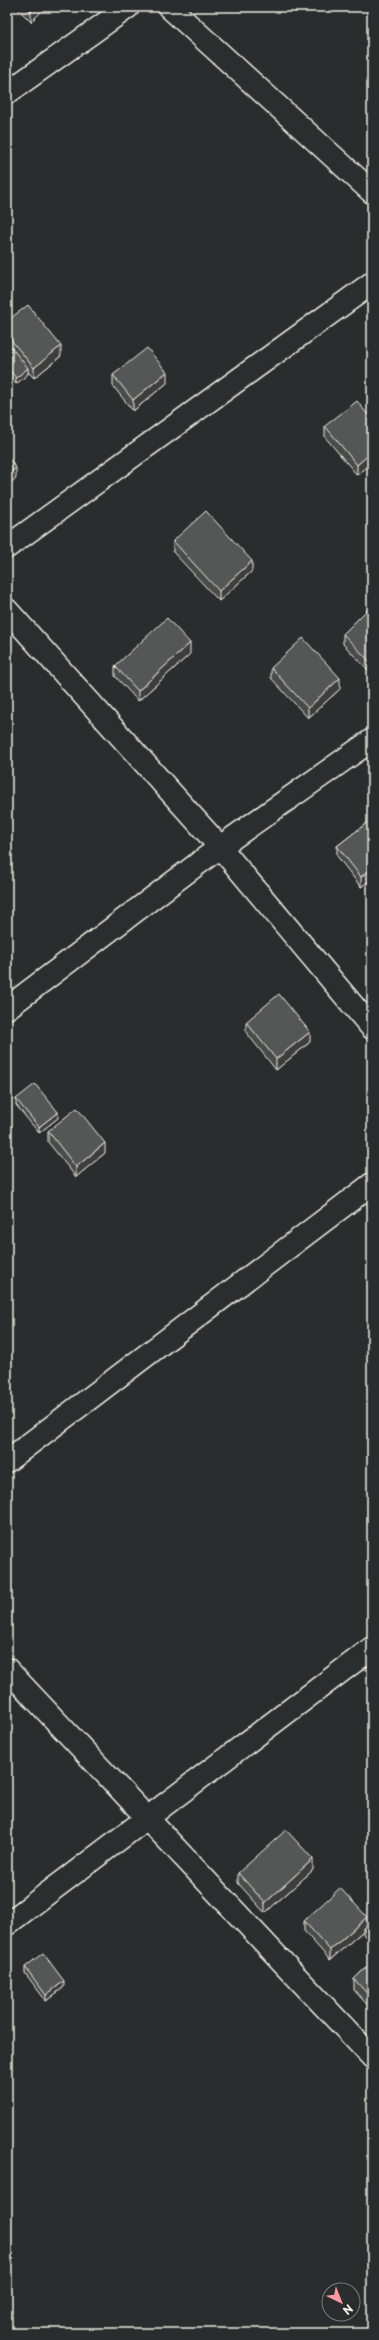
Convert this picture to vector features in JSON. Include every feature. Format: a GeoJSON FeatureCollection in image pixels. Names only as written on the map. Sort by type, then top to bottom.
{"type":"FeatureCollection","features":[{"type":"Feature","properties":{"kind":"street"},"geometry":{"type":"LineString","coordinates":[[7,93],[128,7]]}},
{"type":"Feature","properties":{"kind":"street"},"geometry":{"type":"LineString","coordinates":[[170,7],[372,192]]}},
{"type":"Feature","properties":{"kind":"street"},"geometry":{"type":"LineString","coordinates":[[7,547],[372,284]]}},
{"type":"Feature","properties":{"kind":"street"},"geometry":{"type":"LineString","coordinates":[[7,610],[220,847],[372,1028]]}},
{"type":"Feature","properties":{"kind":"street"},"geometry":{"type":"LineString","coordinates":[[7,1008],[220,847],[372,740]]}},
{"type":"Feature","properties":{"kind":"street"},"geometry":{"type":"LineString","coordinates":[[7,1461],[372,1184]]}},
{"type":"Feature","properties":{"kind":"street"},"geometry":{"type":"LineString","coordinates":[[7,1924],[372,1648]]}},
{"type":"Feature","properties":{"kind":"street"},"geometry":{"type":"LineString","coordinates":[[7,1669],[372,2057]]}},
{"type":"Feature","properties":{"kind":"building"},"geometry":{"type":"Polygon","coordinates":[[[26,7],[35,7],[31,12],[26,7]]]}},
{"type":"Feature","properties":{"kind":"building"},"geometry":{"type":"Polygon","coordinates":[[[28,305],[61,346],[34,368],[7,335],[7,321],[28,305]]]}},
{"type":"Feature","properties":{"kind":"building"},"geometry":{"type":"Polygon","coordinates":[[[10,346],[28,368],[16,378],[7,367],[7,348],[10,346]]]}},
{"type":"Feature","properties":{"kind":"building"},"geometry":{"type":"Polygon","coordinates":[[[147,348],[167,372],[133,400],[113,375],[147,348]]]}},
{"type":"Feature","properties":{"kind":"building"},"geometry":{"type":"Polygon","coordinates":[[[357,401],[372,420],[372,452],[357,465],[325,426],[357,401]]]}},
{"type":"Feature","properties":{"kind":"building"},"geometry":{"type":"Polygon","coordinates":[[[7,456],[16,468],[7,475],[7,456]]]}},
{"type":"Feature","properties":{"kind":"building"},"geometry":{"type":"Polygon","coordinates":[[[206,511],[252,561],[219,591],[173,541],[206,511]]]}},
{"type":"Feature","properties":{"kind":"building"},"geometry":{"type":"Polygon","coordinates":[[[372,605],[372,664],[343,634],[372,605]]]}},
{"type":"Feature","properties":{"kind":"building"},"geometry":{"type":"Polygon","coordinates":[[[167,618],[190,643],[138,691],[115,666],[167,618]]]}},
{"type":"Feature","properties":{"kind":"building"},"geometry":{"type":"Polygon","coordinates":[[[303,638],[340,678],[308,708],[271,668],[303,638]]]}},
{"type":"Feature","properties":{"kind":"building"},"geometry":{"type":"Polygon","coordinates":[[[372,819],[372,868],[361,877],[337,846],[372,819]]]}},
{"type":"Feature","properties":{"kind":"building"},"geometry":{"type":"Polygon","coordinates":[[[279,994],[310,1032],[276,1059],[246,1022],[279,994]]]}},
{"type":"Feature","properties":{"kind":"building"},"geometry":{"type":"Polygon","coordinates":[[[35,1084],[58,1112],[39,1127],[16,1099],[35,1084]]]}},
{"type":"Feature","properties":{"kind":"building"},"geometry":{"type":"Polygon","coordinates":[[[77,1108],[105,1143],[76,1167],[48,1131],[77,1108]]]}},
{"type":"Feature","properties":{"kind":"building"},"geometry":{"type":"Polygon","coordinates":[[[286,1830],[313,1859],[265,1903],[238,1873],[286,1830]]]}},
{"type":"Feature","properties":{"kind":"building"},"geometry":{"type":"Polygon","coordinates":[[[340,1888],[367,1917],[330,1950],[304,1921],[340,1888]]]}},
{"type":"Feature","properties":{"kind":"building"},"geometry":{"type":"Polygon","coordinates":[[[372,1920],[372,1938],[363,1928],[372,1920]]]}},
{"type":"Feature","properties":{"kind":"building"},"geometry":{"type":"Polygon","coordinates":[[[43,1953],[64,1981],[46,1995],[25,1967],[43,1953]]]}},
{"type":"Feature","properties":{"kind":"building"},"geometry":{"type":"Polygon","coordinates":[[[372,1962],[372,1999],[354,1979],[372,1962]]]}}]}
